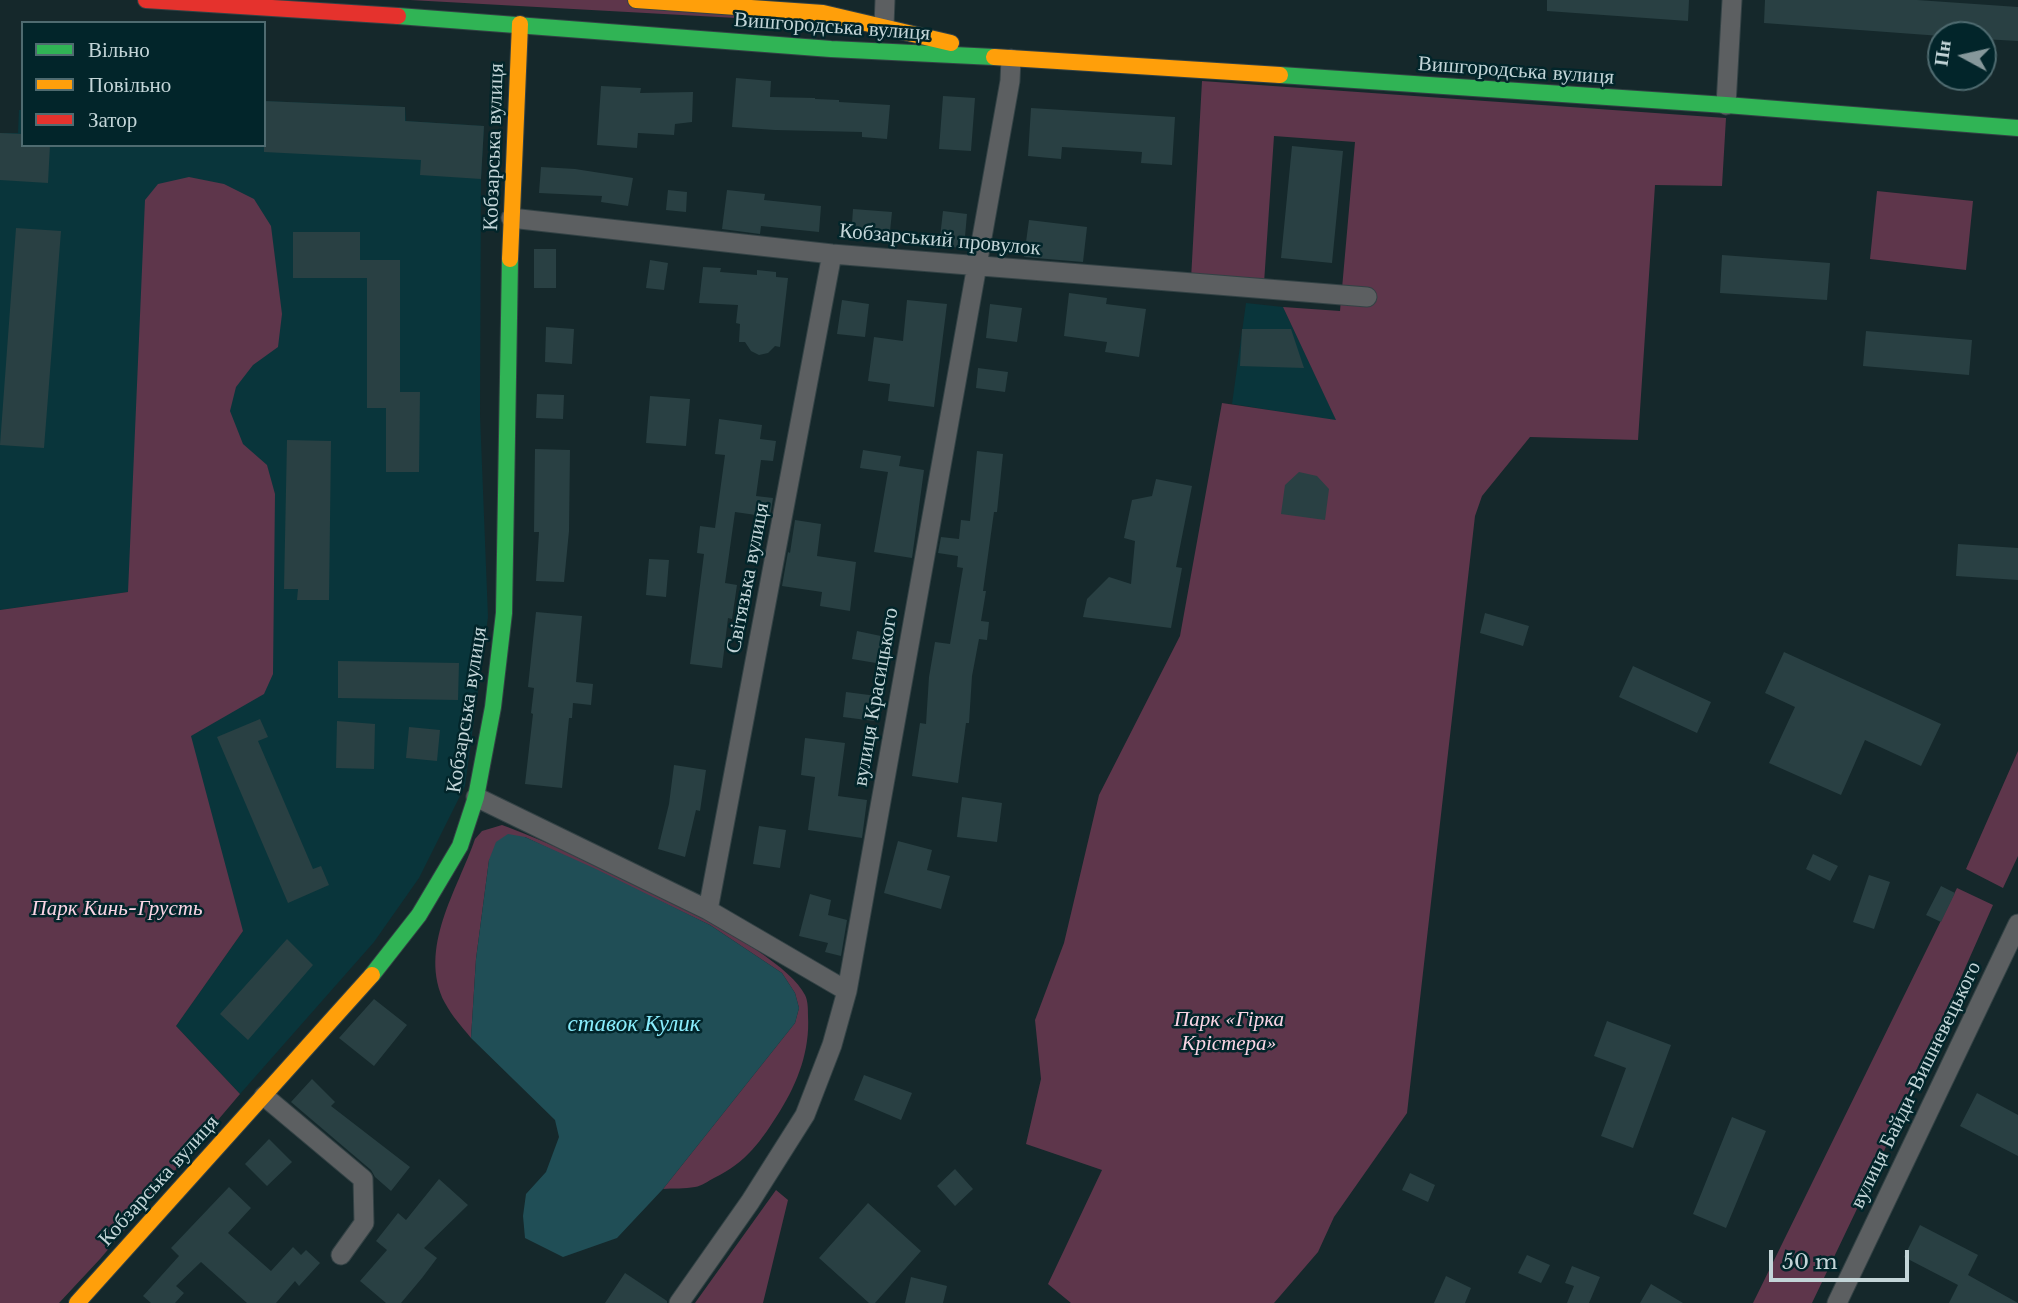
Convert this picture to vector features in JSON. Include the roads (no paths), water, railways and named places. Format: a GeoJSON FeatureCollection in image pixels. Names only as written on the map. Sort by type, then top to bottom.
{"type":"FeatureCollection","features":[{"type":"Feature","properties":{"kind":"main road","name":"Вишгородська вулиця"},"geometry":{"type":"LineString","coordinates":[[146,0],[520,24],[831,49],[1726,105],[2018,128]]}},
{"type":"Feature","properties":{"kind":"main road","name":"Вишгородська вулиця"},"geometry":{"type":"LineString","coordinates":[[636,0],[823,13],[1011,59]]}},
{"type":"Feature","properties":{"kind":"main road","name":"Кобзарська вулиця"},"geometry":{"type":"LineString","coordinates":[[77,1303],[366,984],[419,915],[460,846],[476,797],[494,707],[504,613],[512,218],[520,24]]}},
{"type":"Feature","properties":{"kind":"street"},"geometry":{"type":"LineString","coordinates":[[884,26],[885,0]]}},
{"type":"Feature","properties":{"kind":"street"},"geometry":{"type":"LineString","coordinates":[[1726,105],[1732,0]]}},
{"type":"Feature","properties":{"kind":"street","name":"вулиця Красицького"},"geometry":{"type":"LineString","coordinates":[[679,1303],[750,1202],[801,1122],[832,1045],[846,991],[1010,81],[1011,59]]}},
{"type":"Feature","properties":{"kind":"street","name":"Кобзарський провулок"},"geometry":{"type":"LineString","coordinates":[[512,218],[832,254],[1367,297]]}},
{"type":"Feature","properties":{"kind":"street","name":"Світязька вулиця"},"geometry":{"type":"LineString","coordinates":[[708,910],[832,254]]}},
{"type":"Feature","properties":{"kind":"street"},"geometry":{"type":"LineString","coordinates":[[476,797],[708,910],[846,991]]}},
{"type":"Feature","properties":{"kind":"street","name":"вулиця Байди-Вишневецького"},"geometry":{"type":"LineString","coordinates":[[1837,1303],[2018,924]]}},
{"type":"Feature","properties":{"kind":"street"},"geometry":{"type":"LineString","coordinates":[[264,1096],[363,1179],[364,1223],[341,1255]]}},
{"type":"Feature","properties":{"kind":"water","name":"ставок Кулик"},"geometry":{"type":"Polygon","coordinates":[[[508,834],[525,837],[710,925],[782,973],[795,993],[799,1008],[795,1023],[663,1189],[617,1238],[563,1257],[525,1238],[523,1216],[526,1194],[546,1172],[559,1137],[555,1120],[471,1038],[476,959],[489,860],[496,842],[508,834]]]}},
{"type":"Feature","properties":{"kind":"park label","name":"Парк Кинь-Грусть"},"geometry":{"type":"Point","coordinates":[117,909]}},
{"type":"Feature","properties":{"kind":"park label","name":"Парк «Гірка Крістера»"},"geometry":{"type":"Point","coordinates":[1229,1032]}}]}
